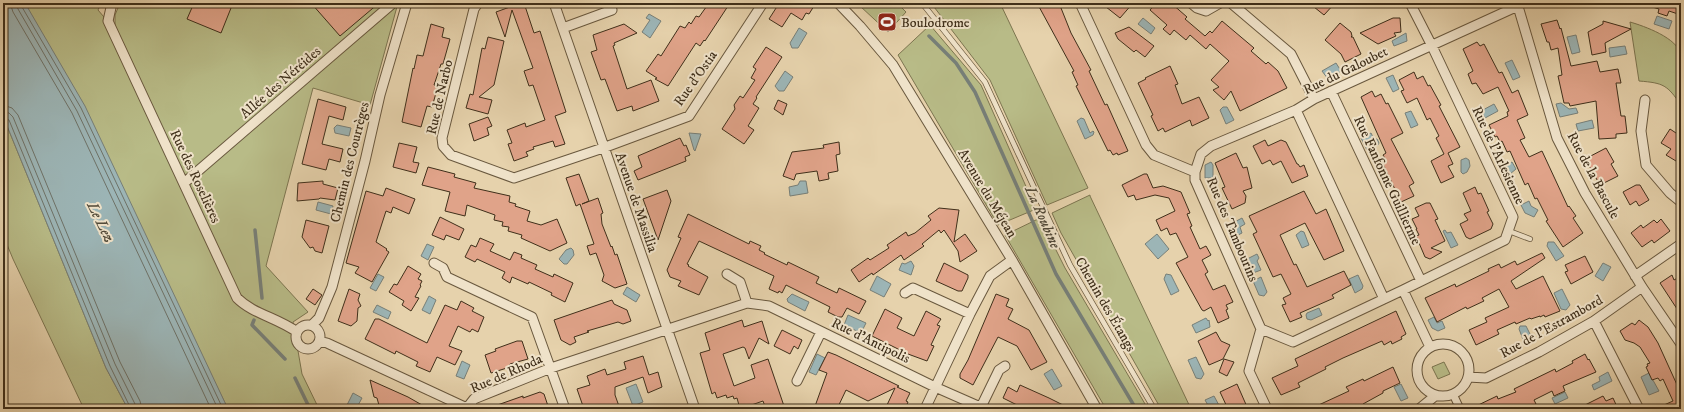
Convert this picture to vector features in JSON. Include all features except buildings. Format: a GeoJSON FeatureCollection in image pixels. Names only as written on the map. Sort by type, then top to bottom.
{"type":"FeatureCollection","features":[{"type":"Feature","properties":{"kind":"street","name":"Rue des Roselières"},"geometry":{"type":"LineString","coordinates":[[112,3],[108,21],[237,298],[243,304],[277,320],[297,332]]}},
{"type":"Feature","properties":{"kind":"street","name":"Allée des Néréides"},"geometry":{"type":"LineString","coordinates":[[184,183],[393,3]]}},
{"type":"Feature","properties":{"kind":"street","name":"Chemin des Courrèges"},"geometry":{"type":"LineString","coordinates":[[312,326],[319,318],[332,287],[365,161],[380,95],[407,3]]}},
{"type":"Feature","properties":{"kind":"street","name":"Rue de Narbo"},"geometry":{"type":"LineString","coordinates":[[478,3],[474,9],[442,138],[443,146],[446,151],[451,155],[514,178],[603,148]]}},
{"type":"Feature","properties":{"kind":"street","name":"Avenue de Massilia"},"geometry":{"type":"LineString","coordinates":[[554,3],[603,148],[695,409]]}},
{"type":"Feature","properties":{"kind":"street","name":"Rue d'Ostia"},"geometry":{"type":"LineString","coordinates":[[603,148],[688,116],[763,3]]}},
{"type":"Feature","properties":{"kind":"street","name":"Avenue du Méjean"},"geometry":{"type":"LineString","coordinates":[[838,3],[893,65],[1012,260],[1097,409]]}},
{"type":"Feature","properties":{"kind":"street","name":"Rue des Tambourins"},"geometry":{"type":"LineString","coordinates":[[1080,3],[1146,146],[1154,156],[1196,172],[1195,180],[1261,329]]}},
{"type":"Feature","properties":{"kind":"street"},"geometry":{"type":"LineString","coordinates":[[1191,3],[1197,8],[1206,11],[1220,3]]}},
{"type":"Feature","properties":{"kind":"street"},"geometry":{"type":"LineString","coordinates":[[1232,3],[1291,54],[1314,99]]}},
{"type":"Feature","properties":{"kind":"street","name":"Rue de l'Arlesienne"},"geometry":{"type":"LineString","coordinates":[[1410,3],[1513,217],[1509,231]]}},
{"type":"Feature","properties":{"kind":"street","name":"Rue du Galoubet"},"geometry":{"type":"LineString","coordinates":[[1196,172],[1201,154],[1212,146],[1296,110],[1314,99],[1518,4]]}},
{"type":"Feature","properties":{"kind":"street","name":"Rue de la Bascule"},"geometry":{"type":"LineString","coordinates":[[1518,4],[1557,138],[1585,194],[1642,287],[1681,344]]}},
{"type":"Feature","properties":{"kind":"street"},"geometry":{"type":"LineString","coordinates":[[563,28],[612,10]]}},
{"type":"Feature","properties":{"kind":"street","name":"Rue Fanfonne Guillierme"},"geometry":{"type":"LineString","coordinates":[[1331,92],[1421,281]]}},
{"type":"Feature","properties":{"kind":"street"},"geometry":{"type":"LineString","coordinates":[[1645,100],[1641,131],[1646,165],[1670,194],[1681,202]]}},
{"type":"Feature","properties":{"kind":"street"},"geometry":{"type":"LineString","coordinates":[[1296,110],[1384,299]]}},
{"type":"Feature","properties":{"kind":"street"},"geometry":{"type":"LineString","coordinates":[[1267,409],[1249,371],[1261,329],[1293,342],[1505,240],[1509,231]]}},
{"type":"Feature","properties":{"kind":"street"},"geometry":{"type":"LineString","coordinates":[[1635,276],[1681,244]]}},
{"type":"Feature","properties":{"kind":"street"},"geometry":{"type":"LineString","coordinates":[[925,409],[970,314],[990,276],[1012,260]]}},
{"type":"Feature","properties":{"kind":"street"},"geometry":{"type":"LineString","coordinates":[[434,263],[443,268],[447,277],[532,317],[565,409]]}},
{"type":"Feature","properties":{"kind":"street"},"geometry":{"type":"LineString","coordinates":[[727,274],[740,282],[747,303]]}},
{"type":"Feature","properties":{"kind":"street","name":"Rue de l'Estrambord"},"geometry":{"type":"LineString","coordinates":[[1468,377],[1486,378],[1539,352],[1594,321],[1642,287]]}},
{"type":"Feature","properties":{"kind":"street"},"geometry":{"type":"LineString","coordinates":[[905,293],[912,288],[970,314]]}},
{"type":"Feature","properties":{"kind":"street"},"geometry":{"type":"LineString","coordinates":[[1403,290],[1430,347]]}},
{"type":"Feature","properties":{"kind":"street","name":"Rue d'Antipolis"},"geometry":{"type":"LineString","coordinates":[[667,330],[747,303],[770,306],[935,387],[983,408],[999,370],[1005,366]]}},
{"type":"Feature","properties":{"kind":"street"},"geometry":{"type":"LineString","coordinates":[[1594,321],[1639,409]]}},
{"type":"Feature","properties":{"kind":"street"},"geometry":{"type":"LineString","coordinates":[[309,324],[312,326],[318,330],[319,341],[314,347],[304,348],[300,346],[296,340],[297,332],[301,326],[309,324]]}},
{"type":"Feature","properties":{"kind":"street","name":"Rue de Rhoda"},"geometry":{"type":"LineString","coordinates":[[319,341],[328,343],[467,409],[474,399],[550,368],[667,330]]}},
{"type":"Feature","properties":{"kind":"street"},"geometry":{"type":"LineString","coordinates":[[797,381],[821,332]]}},
{"type":"Feature","properties":{"kind":"street"},"geometry":{"type":"LineString","coordinates":[[1443,344],[1456,347],[1467,360],[1469,368],[1468,377],[1465,384],[1453,394],[1435,396],[1427,392],[1421,386],[1417,377],[1416,368],[1418,360],[1423,352],[1430,347],[1443,344]]}},
{"type":"Feature","properties":{"kind":"street"},"geometry":{"type":"LineString","coordinates":[[1453,394],[1460,409]]}},
{"type":"Feature","properties":{"kind":"street"},"geometry":{"type":"LineString","coordinates":[[1419,409],[1435,396]]}},
{"type":"Feature","properties":{"kind":"lane","name":"Chemin des Étangs"},"geometry":{"type":"LineString","coordinates":[[922,3],[985,82],[1070,265],[1154,409]]}},
{"type":"Feature","properties":{"kind":"lane"},"geometry":{"type":"LineString","coordinates":[[1509,231],[1530,239]]}},
{"type":"Feature","properties":{"kind":"green space"},"geometry":{"type":"Polygon","coordinates":[[[25,3],[101,3],[98,10],[115,30],[115,15],[120,3],[398,3],[370,105],[313,88],[266,266],[308,312],[293,322],[302,374],[319,409],[228,409],[25,3]]]}},
{"type":"Feature","properties":{"kind":"green space","name":"Boulodrome"},"geometry":{"type":"Polygon","coordinates":[[[863,3],[897,3],[906,12],[888,32],[860,6],[863,3]]]}},
{"type":"Feature","properties":{"kind":"green space"},"geometry":{"type":"Polygon","coordinates":[[[931,3],[1000,3],[1088,188],[1047,205],[990,80],[931,3]]]}},
{"type":"Feature","properties":{"kind":"green space"},"geometry":{"type":"Polygon","coordinates":[[[1630,22],[1660,34],[1674,43],[1679,49],[1682,61],[1681,105],[1672,93],[1664,86],[1639,81],[1630,22]]]}},
{"type":"Feature","properties":{"kind":"green space"},"geometry":{"type":"Polygon","coordinates":[[[930,25],[981,85],[1036,209],[998,225],[898,55],[930,25]]]}},
{"type":"Feature","properties":{"kind":"green space"},"geometry":{"type":"Polygon","coordinates":[[[3,116],[106,368],[128,409],[84,409],[13,259],[3,235],[3,116]]]}},
{"type":"Feature","properties":{"kind":"green space"},"geometry":{"type":"Polygon","coordinates":[[[1090,195],[1191,409],[1161,409],[1061,233],[1052,213],[1090,195]]]}},
{"type":"Feature","properties":{"kind":"green space"},"geometry":{"type":"Polygon","coordinates":[[[1040,218],[1065,268],[1148,409],[1106,409],[1005,235],[1040,218]]]}},
{"type":"Feature","properties":{"kind":"green space"},"geometry":{"type":"Polygon","coordinates":[[[1444,362],[1450,374],[1438,379],[1432,367],[1444,362]]]}},
{"type":"Feature","properties":{"kind":"water","name":"Le Lez"},"geometry":{"type":"Polygon","coordinates":[[[3,3],[25,3],[85,106],[228,409],[128,409],[106,368],[3,116],[3,3]]]}},
{"type":"Feature","properties":{"kind":"water"},"geometry":{"type":"Polygon","coordinates":[[[649,14],[661,21],[650,38],[642,32],[650,20],[646,18],[649,14]]]}},
{"type":"Feature","properties":{"kind":"water"},"geometry":{"type":"Polygon","coordinates":[[[1657,16],[1672,21],[1669,29],[1654,24],[1657,16]]]}},
{"type":"Feature","properties":{"kind":"water"},"geometry":{"type":"Polygon","coordinates":[[[1143,18],[1155,28],[1151,34],[1138,24],[1143,18]]]}},
{"type":"Feature","properties":{"kind":"water"},"geometry":{"type":"Polygon","coordinates":[[[799,28],[807,33],[798,48],[792,48],[790,43],[799,28]]]}},
{"type":"Feature","properties":{"kind":"water"},"geometry":{"type":"Polygon","coordinates":[[[1406,33],[1407,41],[1394,46],[1392,41],[1406,33]]]}},
{"type":"Feature","properties":{"kind":"water"},"geometry":{"type":"Polygon","coordinates":[[[1576,35],[1580,52],[1572,54],[1567,37],[1576,35]]]}},
{"type":"Feature","properties":{"kind":"water"},"geometry":{"type":"Polygon","coordinates":[[[1625,46],[1627,54],[1610,57],[1609,48],[1625,46]]]}},
{"type":"Feature","properties":{"kind":"water"},"geometry":{"type":"Polygon","coordinates":[[[1512,60],[1520,77],[1513,80],[1505,63],[1512,60]]]}},
{"type":"Feature","properties":{"kind":"water"},"geometry":{"type":"Polygon","coordinates":[[[1336,63],[1341,71],[1328,79],[1322,71],[1336,63]]]}},
{"type":"Feature","properties":{"kind":"water"},"geometry":{"type":"Polygon","coordinates":[[[785,71],[793,77],[784,91],[779,91],[775,86],[785,71]]]}},
{"type":"Feature","properties":{"kind":"water"},"geometry":{"type":"Polygon","coordinates":[[[1393,75],[1399,89],[1393,92],[1386,78],[1393,75]]]}},
{"type":"Feature","properties":{"kind":"water"},"geometry":{"type":"Polygon","coordinates":[[[1561,103],[1569,109],[1576,108],[1578,113],[1560,117],[1556,104],[1561,103]]]}},
{"type":"Feature","properties":{"kind":"water"},"geometry":{"type":"Polygon","coordinates":[[[1494,104],[1498,111],[1485,118],[1481,111],[1494,104]]]}},
{"type":"Feature","properties":{"kind":"water"},"geometry":{"type":"Polygon","coordinates":[[[1223,107],[1227,107],[1234,120],[1226,124],[1220,110],[1223,107]]]}},
{"type":"Feature","properties":{"kind":"water"},"geometry":{"type":"Polygon","coordinates":[[[1411,111],[1418,125],[1411,128],[1405,113],[1411,111]]]}},
{"type":"Feature","properties":{"kind":"water"},"geometry":{"type":"Polygon","coordinates":[[[1081,118],[1084,119],[1090,133],[1093,131],[1094,132],[1093,135],[1085,139],[1077,121],[1081,118]]]}},
{"type":"Feature","properties":{"kind":"water"},"geometry":{"type":"Polygon","coordinates":[[[1592,120],[1594,128],[1578,131],[1576,124],[1592,120]]]}},
{"type":"Feature","properties":{"kind":"water"},"geometry":{"type":"Polygon","coordinates":[[[337,125],[351,128],[349,136],[335,133],[334,128],[337,125]]]}},
{"type":"Feature","properties":{"kind":"water"},"geometry":{"type":"Polygon","coordinates":[[[689,133],[701,134],[695,151],[694,150],[689,133]]]}},
{"type":"Feature","properties":{"kind":"water"},"geometry":{"type":"Polygon","coordinates":[[[1371,133],[1374,139],[1377,139],[1379,143],[1378,145],[1367,150],[1361,138],[1371,133]]]}},
{"type":"Feature","properties":{"kind":"water"},"geometry":{"type":"Polygon","coordinates":[[[1466,158],[1469,160],[1470,166],[1467,172],[1463,174],[1461,172],[1461,160],[1466,158]]]}},
{"type":"Feature","properties":{"kind":"water"},"geometry":{"type":"Polygon","coordinates":[[[1211,162],[1213,165],[1213,178],[1205,178],[1205,165],[1211,162]]]}},
{"type":"Feature","properties":{"kind":"water"},"geometry":{"type":"Polygon","coordinates":[[[1512,162],[1516,169],[1510,174],[1509,178],[1505,180],[1500,168],[1512,162]]]}},
{"type":"Feature","properties":{"kind":"water"},"geometry":{"type":"Polygon","coordinates":[[[800,181],[806,181],[808,193],[790,196],[789,187],[798,185],[800,181]]]}},
{"type":"Feature","properties":{"kind":"water"},"geometry":{"type":"Polygon","coordinates":[[[1529,201],[1531,206],[1538,210],[1534,217],[1525,213],[1521,205],[1529,201]]]}},
{"type":"Feature","properties":{"kind":"water"},"geometry":{"type":"Polygon","coordinates":[[[318,202],[333,206],[331,214],[316,210],[318,202]]]}},
{"type":"Feature","properties":{"kind":"water"},"geometry":{"type":"Polygon","coordinates":[[[1242,218],[1245,224],[1240,227],[1242,233],[1234,237],[1229,225],[1242,218]]]}},
{"type":"Feature","properties":{"kind":"water"},"geometry":{"type":"Polygon","coordinates":[[[1445,230],[1447,233],[1451,232],[1458,245],[1451,248],[1443,231],[1445,230]]]}},
{"type":"Feature","properties":{"kind":"water"},"geometry":{"type":"Polygon","coordinates":[[[1301,231],[1304,232],[1309,245],[1302,248],[1296,235],[1301,231]]]}},
{"type":"Feature","properties":{"kind":"water"},"geometry":{"type":"Polygon","coordinates":[[[1157,234],[1169,249],[1158,259],[1145,244],[1157,234]]]}},
{"type":"Feature","properties":{"kind":"water"},"geometry":{"type":"Polygon","coordinates":[[[1548,242],[1554,242],[1564,256],[1556,261],[1547,246],[1548,242]]]}},
{"type":"Feature","properties":{"kind":"water"},"geometry":{"type":"Polygon","coordinates":[[[427,244],[434,247],[428,260],[421,256],[427,244]]]}},
{"type":"Feature","properties":{"kind":"water"},"geometry":{"type":"Polygon","coordinates":[[[571,248],[574,255],[567,264],[564,264],[559,259],[566,250],[571,248]]]}},
{"type":"Feature","properties":{"kind":"water"},"geometry":{"type":"Polygon","coordinates":[[[1257,254],[1259,258],[1257,261],[1261,270],[1253,273],[1247,259],[1257,254]]]}},
{"type":"Feature","properties":{"kind":"water"},"geometry":{"type":"Polygon","coordinates":[[[911,261],[914,266],[911,275],[899,270],[902,263],[905,264],[911,261]]]}},
{"type":"Feature","properties":{"kind":"water"},"geometry":{"type":"Polygon","coordinates":[[[1603,263],[1611,267],[1603,281],[1595,276],[1603,263]]]}},
{"type":"Feature","properties":{"kind":"water"},"geometry":{"type":"Polygon","coordinates":[[[378,274],[384,277],[376,291],[370,288],[378,274]]]}},
{"type":"Feature","properties":{"kind":"water"},"geometry":{"type":"Polygon","coordinates":[[[1166,274],[1171,275],[1179,291],[1171,295],[1164,279],[1166,274]]]}},
{"type":"Feature","properties":{"kind":"water"},"geometry":{"type":"Polygon","coordinates":[[[1358,275],[1363,286],[1362,289],[1355,293],[1349,279],[1358,275]]]}},
{"type":"Feature","properties":{"kind":"water"},"geometry":{"type":"Polygon","coordinates":[[[877,276],[891,284],[884,297],[870,290],[877,276]]]}},
{"type":"Feature","properties":{"kind":"water"},"geometry":{"type":"Polygon","coordinates":[[[1261,277],[1267,292],[1264,296],[1259,295],[1253,281],[1261,277]]]}},
{"type":"Feature","properties":{"kind":"water"},"geometry":{"type":"Polygon","coordinates":[[[627,287],[640,295],[636,302],[623,294],[627,287]]]}},
{"type":"Feature","properties":{"kind":"water"},"geometry":{"type":"Polygon","coordinates":[[[1562,289],[1570,305],[1566,310],[1561,309],[1554,293],[1562,289]]]}},
{"type":"Feature","properties":{"kind":"water"},"geometry":{"type":"Polygon","coordinates":[[[792,294],[809,302],[805,311],[788,302],[787,299],[792,294]]]}},
{"type":"Feature","properties":{"kind":"water"},"geometry":{"type":"Polygon","coordinates":[[[429,296],[436,300],[430,314],[422,310],[429,296]]]}},
{"type":"Feature","properties":{"kind":"water"},"geometry":{"type":"Polygon","coordinates":[[[377,305],[391,312],[388,319],[373,312],[377,305]]]}},
{"type":"Feature","properties":{"kind":"water"},"geometry":{"type":"Polygon","coordinates":[[[1319,308],[1322,315],[1311,320],[1307,319],[1307,313],[1319,308]]]}},
{"type":"Feature","properties":{"kind":"water"},"geometry":{"type":"Polygon","coordinates":[[[848,315],[866,323],[861,333],[844,325],[848,315]]]}},
{"type":"Feature","properties":{"kind":"water"},"geometry":{"type":"Polygon","coordinates":[[[1434,317],[1437,323],[1442,321],[1445,328],[1438,331],[1432,328],[1428,320],[1434,317]]]}},
{"type":"Feature","properties":{"kind":"water"},"geometry":{"type":"Polygon","coordinates":[[[1206,318],[1208,321],[1209,320],[1210,327],[1196,333],[1192,325],[1206,318]]]}},
{"type":"Feature","properties":{"kind":"water"},"geometry":{"type":"Polygon","coordinates":[[[1520,326],[1526,326],[1532,338],[1524,342],[1519,329],[1520,326]]]}},
{"type":"Feature","properties":{"kind":"water"},"geometry":{"type":"Polygon","coordinates":[[[817,354],[825,358],[816,375],[809,372],[817,354]]]}},
{"type":"Feature","properties":{"kind":"water"},"geometry":{"type":"Polygon","coordinates":[[[1196,357],[1204,374],[1201,379],[1196,378],[1188,360],[1196,357]]]}},
{"type":"Feature","properties":{"kind":"water"},"geometry":{"type":"Polygon","coordinates":[[[462,361],[470,365],[464,379],[456,376],[462,361]]]}},
{"type":"Feature","properties":{"kind":"water"},"geometry":{"type":"Polygon","coordinates":[[[1052,369],[1062,386],[1054,390],[1044,374],[1052,369]]]}},
{"type":"Feature","properties":{"kind":"water"},"geometry":{"type":"Polygon","coordinates":[[[1608,372],[1612,381],[1594,390],[1592,385],[1600,381],[1599,377],[1608,372]]]}},
{"type":"Feature","properties":{"kind":"water"},"geometry":{"type":"Polygon","coordinates":[[[1649,373],[1659,391],[1649,395],[1641,377],[1649,373]]]}},
{"type":"Feature","properties":{"kind":"water"},"geometry":{"type":"Polygon","coordinates":[[[636,384],[643,402],[633,406],[626,388],[636,384]]]}},
{"type":"Feature","properties":{"kind":"water"},"geometry":{"type":"Polygon","coordinates":[[[1401,384],[1408,398],[1401,401],[1394,387],[1401,384]]]}},
{"type":"Feature","properties":{"kind":"water"},"geometry":{"type":"Polygon","coordinates":[[[1565,392],[1568,398],[1555,404],[1552,398],[1565,392]]]}},
{"type":"Feature","properties":{"kind":"water"},"geometry":{"type":"Polygon","coordinates":[[[353,393],[362,398],[356,409],[345,409],[353,393]]]}},
{"type":"Feature","properties":{"kind":"water"},"geometry":{"type":"Polygon","coordinates":[[[1214,396],[1221,409],[1210,409],[1205,400],[1214,396]]]}},
{"type":"Feature","properties":{"kind":"waterway","name":"La Roubine"},"geometry":{"type":"LineString","coordinates":[[929,36],[956,63],[975,92],[1056,274],[1136,409]]}},
{"type":"Feature","properties":{"kind":"waterway"},"geometry":{"type":"LineString","coordinates":[[255,230],[262,298]]}},
{"type":"Feature","properties":{"kind":"waterway"},"geometry":{"type":"LineString","coordinates":[[254,320],[252,325],[285,359]]}},
{"type":"Feature","properties":{"kind":"waterway"},"geometry":{"type":"LineString","coordinates":[[295,378],[310,409]]}},
{"type":"Feature","properties":{"kind":"place","name":"Boulodrome"},"geometry":{"type":"Point","coordinates":[887,22]}}]}
